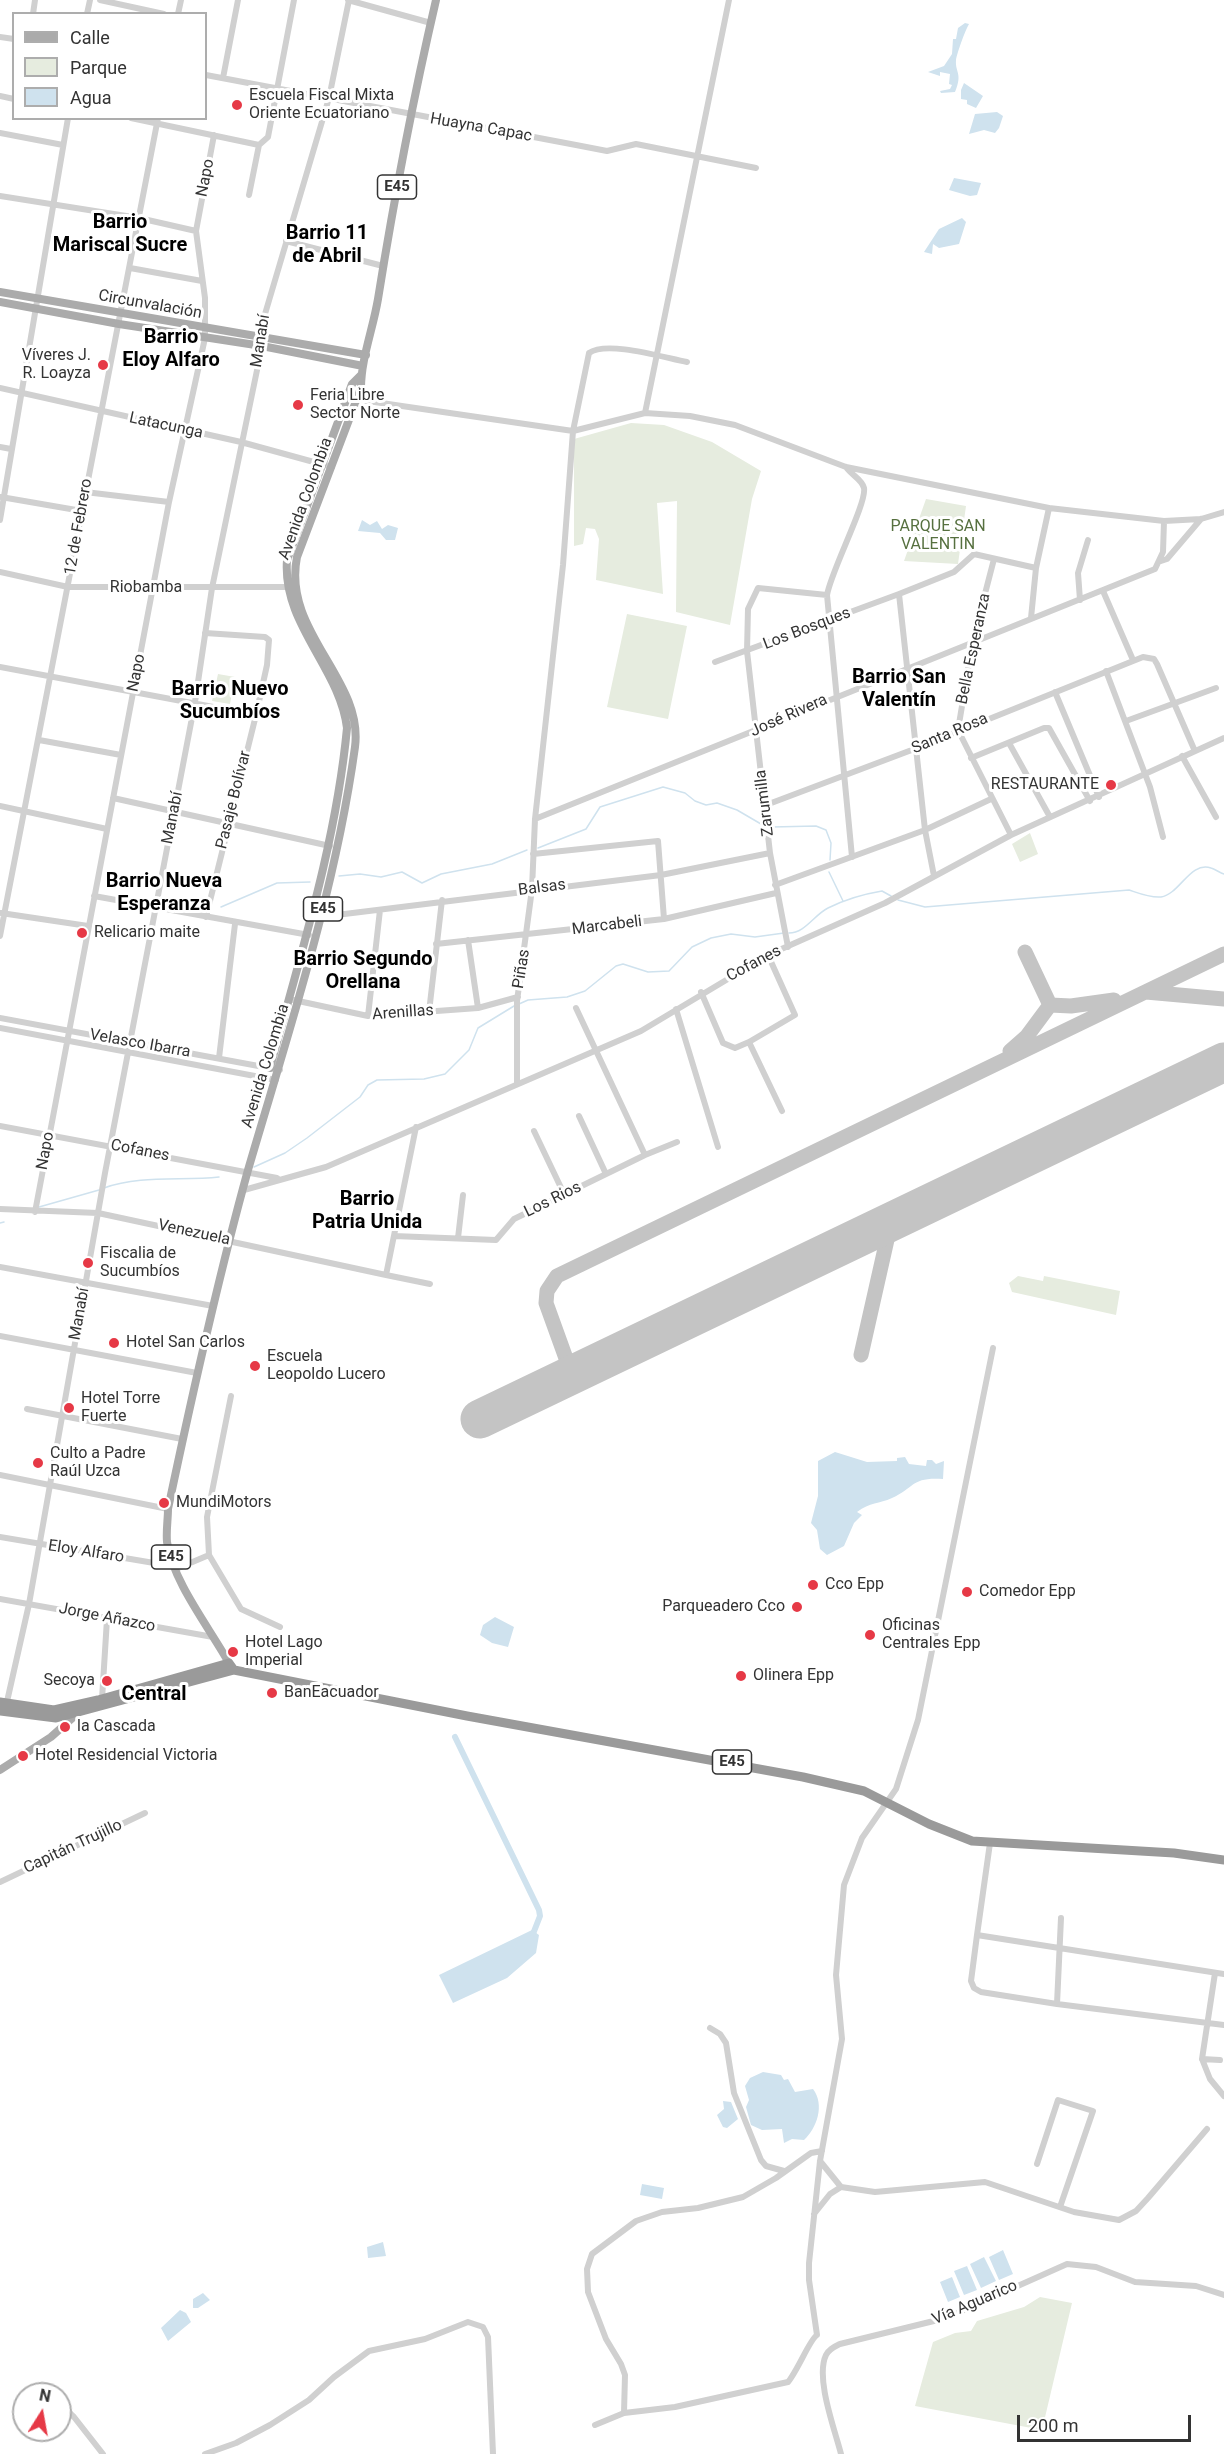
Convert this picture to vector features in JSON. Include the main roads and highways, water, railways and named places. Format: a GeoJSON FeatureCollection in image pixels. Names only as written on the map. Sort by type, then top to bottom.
{"type":"FeatureCollection","features":[{"type":"Feature","properties":{"kind":"highway","name":"E45"},"geometry":{"type":"LineString","coordinates":[[3,1707],[56,1718],[232,1666]]}},
{"type":"Feature","properties":{"kind":"highway","name":"E45"},"geometry":{"type":"LineString","coordinates":[[3,1707],[54,1710],[232,1666],[467,1716],[757,1767],[864,1791],[959,1836],[990,1843],[1174,1853],[1224,1860]]}},
{"type":"Feature","properties":{"kind":"main road","name":"Avenida Colombia"},"geometry":{"type":"LineString","coordinates":[[328,465],[361,388],[362,370],[411,115],[436,0]]}},
{"type":"Feature","properties":{"kind":"main road","name":"Circunvalación"},"geometry":{"type":"LineString","coordinates":[[0,292],[204,328],[362,370]]}},
{"type":"Feature","properties":{"kind":"main road","name":"Circunvalación"},"geometry":{"type":"LineString","coordinates":[[0,302],[205,338],[262,342],[366,355]]}},
{"type":"Feature","properties":{"kind":"main road","name":"Avenida Colombia"},"geometry":{"type":"LineString","coordinates":[[232,1666],[213,1637],[172,1560],[167,1541],[168,1509],[229,1239],[300,1002],[317,936],[332,847],[356,730],[348,700],[303,615],[291,587],[297,557],[352,384],[362,370]]}},
{"type":"Feature","properties":{"kind":"main road","name":"Avenida Colombia"},"geometry":{"type":"LineString","coordinates":[[270,1068],[332,847]]}},
{"type":"Feature","properties":{"kind":"main road"},"geometry":{"type":"LineString","coordinates":[[0,1770],[51,1737],[78,1713]]}},
{"type":"Feature","properties":{"kind":"water"},"geometry":{"type":"Polygon","coordinates":[[[965,23],[969,24],[956,60],[959,77],[955,92],[941,93],[940,91],[950,89],[952,85],[949,84],[950,74],[940,72],[940,76],[928,72],[944,66],[952,54],[953,39],[956,39],[958,28],[965,23]]]}},
{"type":"Feature","properties":{"kind":"water"},"geometry":{"type":"Polygon","coordinates":[[[964,83],[983,96],[976,108],[967,104],[967,100],[961,99],[964,83]]]}},
{"type":"Feature","properties":{"kind":"water"},"geometry":{"type":"Polygon","coordinates":[[[997,112],[1003,116],[995,133],[984,130],[969,134],[975,114],[997,112]]]}},
{"type":"Feature","properties":{"kind":"water"},"geometry":{"type":"Polygon","coordinates":[[[954,178],[981,183],[977,195],[970,196],[949,190],[954,178]]]}},
{"type":"Feature","properties":{"kind":"water"},"geometry":{"type":"Polygon","coordinates":[[[962,218],[966,222],[959,244],[939,248],[933,244],[932,254],[924,252],[939,229],[962,218]]]}},
{"type":"Feature","properties":{"kind":"water"},"geometry":{"type":"Polygon","coordinates":[[[362,520],[370,525],[377,521],[382,529],[388,525],[398,528],[395,540],[386,540],[380,533],[358,531],[362,520]]]}},
{"type":"Feature","properties":{"kind":"water"},"geometry":{"type":"Polygon","coordinates":[[[835,1452],[867,1462],[897,1461],[897,1458],[905,1457],[909,1464],[926,1466],[927,1460],[932,1460],[936,1464],[944,1461],[943,1479],[919,1481],[892,1498],[857,1512],[862,1515],[854,1523],[844,1546],[827,1555],[820,1549],[817,1530],[811,1523],[818,1496],[818,1461],[835,1452]]]}},
{"type":"Feature","properties":{"kind":"water"},"geometry":{"type":"Polygon","coordinates":[[[495,1617],[514,1627],[508,1647],[492,1643],[480,1635],[483,1625],[495,1617]]]}},
{"type":"Feature","properties":{"kind":"water"},"geometry":{"type":"Polygon","coordinates":[[[532,1930],[539,1935],[536,1953],[507,1978],[453,2003],[439,1975],[532,1930]]]}},
{"type":"Feature","properties":{"kind":"water"},"geometry":{"type":"Polygon","coordinates":[[[763,2072],[781,2075],[784,2080],[788,2079],[795,2092],[813,2089],[817,2095],[819,2109],[816,2123],[804,2140],[792,2139],[784,2143],[782,2129],[762,2130],[751,2125],[746,2107],[749,2100],[745,2086],[750,2078],[763,2072]]]}},
{"type":"Feature","properties":{"kind":"water"},"geometry":{"type":"Polygon","coordinates":[[[723,2101],[731,2102],[738,2119],[727,2128],[723,2127],[717,2115],[724,2109],[723,2101]]]}},
{"type":"Feature","properties":{"kind":"water"},"geometry":{"type":"Polygon","coordinates":[[[642,2184],[664,2188],[662,2199],[640,2195],[642,2184]]]}},
{"type":"Feature","properties":{"kind":"water"},"geometry":{"type":"Polygon","coordinates":[[[383,2242],[386,2256],[368,2258],[367,2247],[383,2242]]]}},
{"type":"Feature","properties":{"kind":"water"},"geometry":{"type":"Polygon","coordinates":[[[1003,2250],[1013,2274],[999,2280],[989,2257],[1003,2250]]]}},
{"type":"Feature","properties":{"kind":"water"},"geometry":{"type":"Polygon","coordinates":[[[984,2257],[996,2281],[981,2288],[970,2264],[984,2257]]]}},
{"type":"Feature","properties":{"kind":"water"},"geometry":{"type":"Polygon","coordinates":[[[967,2266],[977,2290],[964,2295],[954,2271],[967,2266]]]}},
{"type":"Feature","properties":{"kind":"water"},"geometry":{"type":"Polygon","coordinates":[[[952,2277],[960,2297],[948,2302],[940,2282],[952,2277]]]}},
{"type":"Feature","properties":{"kind":"water"},"geometry":{"type":"Polygon","coordinates":[[[203,2293],[210,2300],[198,2308],[193,2308],[193,2299],[203,2293]]]}},
{"type":"Feature","properties":{"kind":"water"},"geometry":{"type":"Polygon","coordinates":[[[180,2310],[186,2313],[191,2322],[168,2341],[161,2328],[180,2310]]]}},
{"type":"Feature","properties":{"kind":"waterway"},"geometry":{"type":"LineString","coordinates":[[538,848],[586,829],[600,807],[663,787],[685,793],[695,801],[706,805],[717,803],[737,810],[761,824]]}},
{"type":"Feature","properties":{"kind":"waterway"},"geometry":{"type":"LineString","coordinates":[[772,827],[816,826],[826,830],[831,843],[830,860]]}},
{"type":"Feature","properties":{"kind":"waterway"},"geometry":{"type":"LineString","coordinates":[[339,876],[360,874],[381,877],[402,872],[422,883],[441,874],[492,864],[527,850]]}},
{"type":"Feature","properties":{"kind":"waterway"},"geometry":{"type":"LineString","coordinates":[[898,900],[925,907],[1129,890],[1148,896],[1161,897],[1168,895],[1197,869],[1211,868],[1224,874]]}},
{"type":"Feature","properties":{"kind":"waterway"},"geometry":{"type":"LineString","coordinates":[[829,872],[843,901]]}},
{"type":"Feature","properties":{"kind":"waterway"},"geometry":{"type":"LineString","coordinates":[[221,907],[277,883],[310,882]]}},
{"type":"Feature","properties":{"kind":"waterway"},"geometry":{"type":"LineString","coordinates":[[789,933],[800,930],[823,911],[847,900],[882,891],[891,896]]}},
{"type":"Feature","properties":{"kind":"waterway"},"geometry":{"type":"LineString","coordinates":[[519,1004],[528,1000],[567,997],[585,991],[616,966],[623,964],[648,972],[669,971],[692,947],[711,938],[731,934],[755,937],[784,933]]}},
{"type":"Feature","properties":{"kind":"waterway"},"geometry":{"type":"LineString","coordinates":[[254,1167],[285,1153],[307,1138],[360,1097],[368,1085],[377,1080],[424,1079],[445,1074],[469,1050],[478,1028],[514,1006]]}},
{"type":"Feature","properties":{"kind":"waterway"},"geometry":{"type":"LineString","coordinates":[[104,1188],[132,1181],[219,1177]]}},
{"type":"Feature","properties":{"kind":"waterway"},"geometry":{"type":"LineString","coordinates":[[39,1207],[99,1190]]}},
{"type":"Feature","properties":{"kind":"waterway"},"geometry":{"type":"LineString","coordinates":[[0,1223],[4,1222]]}},
{"type":"Feature","properties":{"kind":"waterway"},"geometry":{"type":"LineString","coordinates":[[455,1737],[539,1910],[540,1916],[533,1934]]}},
{"type":"Feature","properties":{"kind":"place","name":"Escuela Fiscal Mixta Oriente Ecuatoriano"},"geometry":{"type":"Point","coordinates":[237,105]}},
{"type":"Feature","properties":{"kind":"place","name":"Víveres J. R. Loayza"},"geometry":{"type":"Point","coordinates":[103,365]}},
{"type":"Feature","properties":{"kind":"place","name":"Feria Libre Sector Norte"},"geometry":{"type":"Point","coordinates":[298,405]}},
{"type":"Feature","properties":{"kind":"place","name":"RESTAURANTE"},"geometry":{"type":"Point","coordinates":[1111,785]}},
{"type":"Feature","properties":{"kind":"place","name":"Relicario maite"},"geometry":{"type":"Point","coordinates":[82,933]}},
{"type":"Feature","properties":{"kind":"place","name":"Fiscalia de Sucumbíos"},"geometry":{"type":"Point","coordinates":[88,1263]}},
{"type":"Feature","properties":{"kind":"place","name":"Hotel San Carlos"},"geometry":{"type":"Point","coordinates":[114,1343]}},
{"type":"Feature","properties":{"kind":"place","name":"Escuela Leopoldo Lucero"},"geometry":{"type":"Point","coordinates":[255,1366]}},
{"type":"Feature","properties":{"kind":"place","name":"Hotel Torre Fuerte"},"geometry":{"type":"Point","coordinates":[69,1408]}},
{"type":"Feature","properties":{"kind":"place","name":"Culto a Padre Raúl Uzca"},"geometry":{"type":"Point","coordinates":[38,1463]}},
{"type":"Feature","properties":{"kind":"place","name":"MundiMotors"},"geometry":{"type":"Point","coordinates":[164,1503]}},
{"type":"Feature","properties":{"kind":"place","name":"Cco Epp"},"geometry":{"type":"Point","coordinates":[813,1585]}},
{"type":"Feature","properties":{"kind":"place","name":"Comedor Epp"},"geometry":{"type":"Point","coordinates":[967,1592]}},
{"type":"Feature","properties":{"kind":"place","name":"Parqueadero Cco"},"geometry":{"type":"Point","coordinates":[797,1607]}},
{"type":"Feature","properties":{"kind":"place","name":"Oficinas Centrales Epp"},"geometry":{"type":"Point","coordinates":[870,1635]}},
{"type":"Feature","properties":{"kind":"place","name":"Hotel Lago Imperial"},"geometry":{"type":"Point","coordinates":[233,1652]}},
{"type":"Feature","properties":{"kind":"place","name":"Olinera Epp"},"geometry":{"type":"Point","coordinates":[741,1676]}},
{"type":"Feature","properties":{"kind":"place","name":"Secoya"},"geometry":{"type":"Point","coordinates":[107,1681]}},
{"type":"Feature","properties":{"kind":"place","name":"BanEacuador"},"geometry":{"type":"Point","coordinates":[272,1693]}},
{"type":"Feature","properties":{"kind":"place","name":"la Cascada"},"geometry":{"type":"Point","coordinates":[65,1727]}},
{"type":"Feature","properties":{"kind":"place","name":"Hotel Residencial Victoria"},"geometry":{"type":"Point","coordinates":[23,1756]}},
{"type":"Feature","properties":{"kind":"district","name":"Barrio Mariscal Sucre"},"geometry":{"type":"Point","coordinates":[120,234]}},
{"type":"Feature","properties":{"kind":"district","name":"Barrio 11 de Abril"},"geometry":{"type":"Point","coordinates":[327,246]}},
{"type":"Feature","properties":{"kind":"district","name":"Barrio Eloy Alfaro"},"geometry":{"type":"Point","coordinates":[171,350]}},
{"type":"Feature","properties":{"kind":"district","name":"Barrio San Valentín"},"geometry":{"type":"Point","coordinates":[899,690]}},
{"type":"Feature","properties":{"kind":"district","name":"Barrio Nuevo Sucumbíos"},"geometry":{"type":"Point","coordinates":[230,702]}},
{"type":"Feature","properties":{"kind":"district","name":"Barrio Nueva Esperanza"},"geometry":{"type":"Point","coordinates":[164,894]}},
{"type":"Feature","properties":{"kind":"district","name":"Barrio Segundo Orellana"},"geometry":{"type":"Point","coordinates":[363,972]}},
{"type":"Feature","properties":{"kind":"district","name":"Barrio Patria Unida"},"geometry":{"type":"Point","coordinates":[367,1212]}},
{"type":"Feature","properties":{"kind":"district","name":"Central"},"geometry":{"type":"Point","coordinates":[154,1695]}},
{"type":"Feature","properties":{"kind":"park label","name":"PARQUE SAN VALENTIN"},"geometry":{"type":"Point","coordinates":[938,536]}}]}
